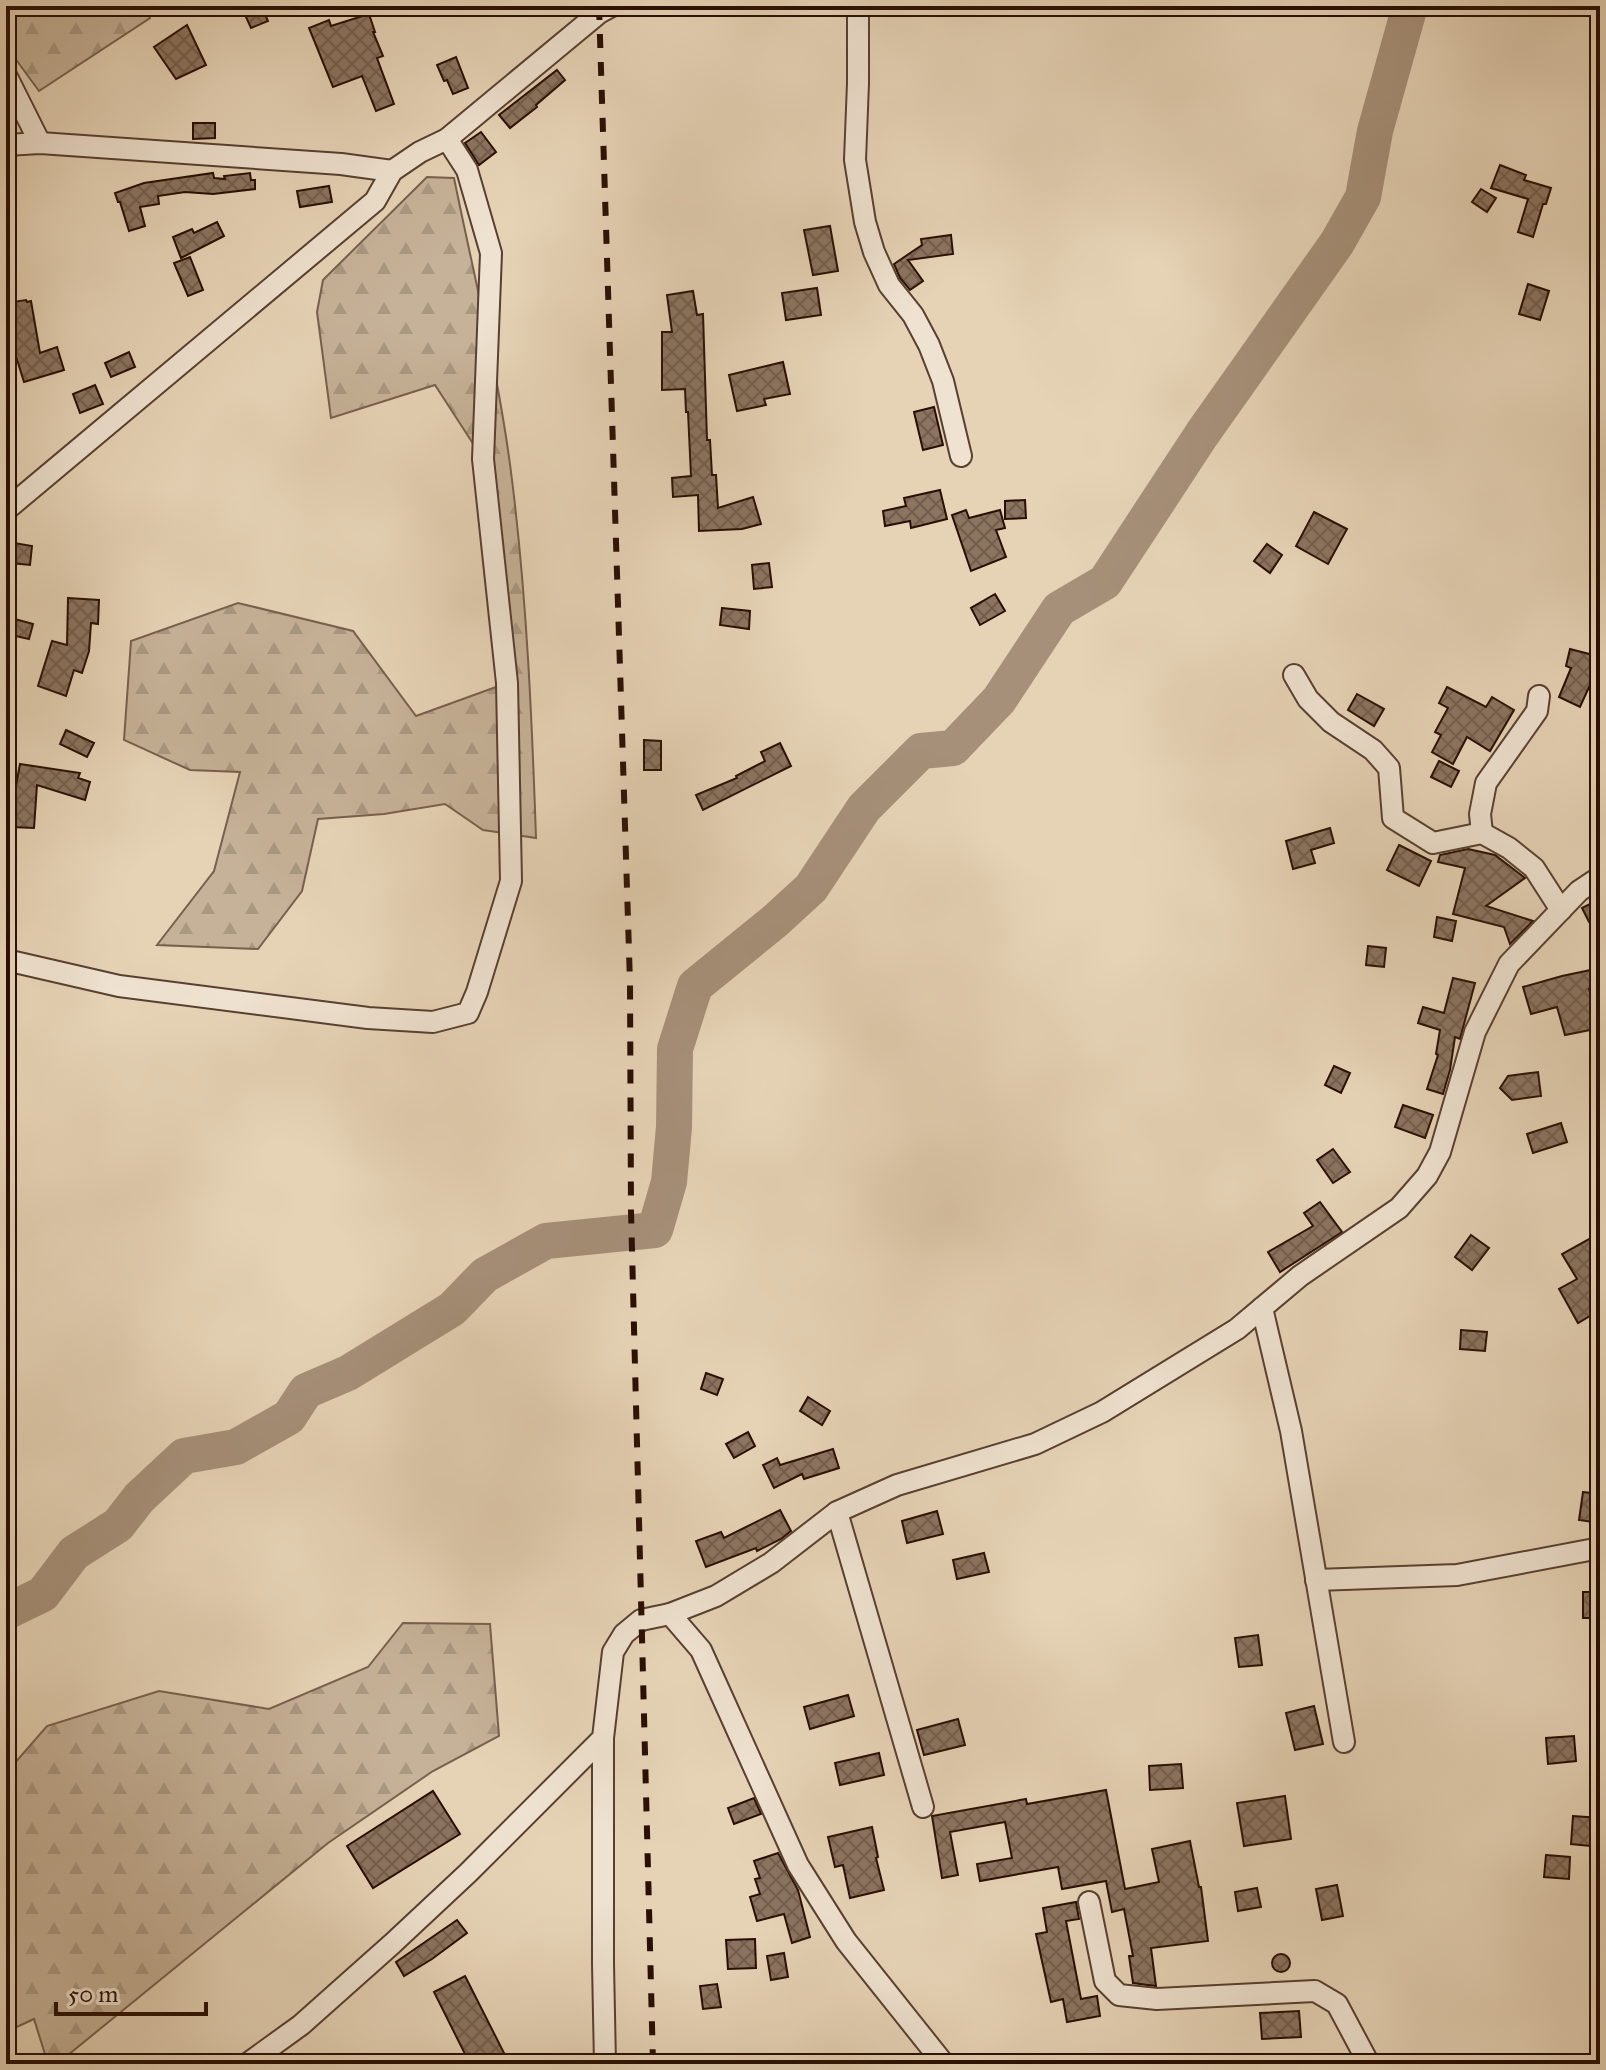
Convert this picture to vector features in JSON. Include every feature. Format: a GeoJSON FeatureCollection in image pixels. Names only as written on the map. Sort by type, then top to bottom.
{"type":"FeatureCollection","features":[{"type":"Feature","properties":{"kind":"street"},"geometry":{"type":"LineString","coordinates":[[6,510],[375,201],[392,171],[447,139],[599,13],[612,6]]}},
{"type":"Feature","properties":{"kind":"street"},"geometry":{"type":"LineString","coordinates":[[858,6],[855,160],[865,222],[889,285],[913,315],[929,345],[943,381],[961,456]]}},
{"type":"Feature","properties":{"kind":"street"},"geometry":{"type":"LineString","coordinates":[[6,75],[40,143]]}},
{"type":"Feature","properties":{"kind":"street"},"geometry":{"type":"LineString","coordinates":[[6,960],[119,986],[368,1018],[433,1022],[468,1013],[511,881],[507,683],[483,459],[491,253],[467,170],[447,139]]}},
{"type":"Feature","properties":{"kind":"street"},"geometry":{"type":"LineString","coordinates":[[7,144],[40,143],[341,164],[392,171]]}},
{"type":"Feature","properties":{"kind":"street"},"geometry":{"type":"LineString","coordinates":[[1294,675],[1308,699],[1331,722],[1373,750],[1389,768],[1393,818],[1433,843],[1482,833],[1509,848],[1534,868],[1561,910]]}},
{"type":"Feature","properties":{"kind":"street"},"geometry":{"type":"LineString","coordinates":[[1482,833],[1480,814],[1486,783],[1537,711],[1539,696]]}},
{"type":"Feature","properties":{"kind":"street"},"geometry":{"type":"LineString","coordinates":[[605,2064],[603,1738],[613,1652],[624,1634],[641,1620],[670,1614],[716,1596],[771,1563],[837,1512],[897,1485],[1042,1441],[1102,1412],[1237,1329],[1300,1276],[1399,1208],[1427,1176],[1440,1152],[1475,1032],[1509,964],[1579,891],[1600,877]]}},
{"type":"Feature","properties":{"kind":"street"},"geometry":{"type":"LineString","coordinates":[[1262,1308],[1291,1431],[1344,1742]]}},
{"type":"Feature","properties":{"kind":"street"},"geometry":{"type":"LineString","coordinates":[[837,1512],[923,1807]]}},
{"type":"Feature","properties":{"kind":"street"},"geometry":{"type":"LineString","coordinates":[[1316,1580],[1457,1575],[1600,1548]]}},
{"type":"Feature","properties":{"kind":"street"},"geometry":{"type":"LineString","coordinates":[[670,1614],[701,1650],[798,1865],[846,1941],[944,2064]]}},
{"type":"Feature","properties":{"kind":"street"},"geometry":{"type":"LineString","coordinates":[[247,2064],[301,2025],[392,1944],[603,1738]]}},
{"type":"Feature","properties":{"kind":"street"},"geometry":{"type":"LineString","coordinates":[[1089,1902],[1105,1981],[1119,1995],[1157,1999],[1315,1991],[1337,2004],[1369,2064]]}},
{"type":"Feature","properties":{"kind":"green space"},"geometry":{"type":"Polygon","coordinates":[[[6,6],[146,6],[150,18],[39,91],[6,46],[6,6]]]}},
{"type":"Feature","properties":{"kind":"green space"},"geometry":{"type":"Polygon","coordinates":[[[427,177],[454,178],[502,410],[522,575],[536,838],[483,830],[445,804],[384,814],[318,819],[302,891],[258,949],[157,945],[214,871],[240,772],[190,770],[124,740],[131,641],[238,603],[353,631],[416,716],[507,683],[483,459],[435,385],[331,418],[317,312],[323,280],[427,177]]]}},
{"type":"Feature","properties":{"kind":"green space"},"geometry":{"type":"Polygon","coordinates":[[[403,1623],[490,1624],[499,1736],[433,1771],[328,1843],[57,2064],[48,2064],[34,2019],[6,2032],[6,1773],[47,1726],[159,1691],[269,1709],[368,1667],[403,1623]]]}},
{"type":"Feature","properties":{"kind":"building"},"geometry":{"type":"Polygon","coordinates":[[[241,6],[261,6],[268,21],[251,28],[241,6]]]}},
{"type":"Feature","properties":{"kind":"building"},"geometry":{"type":"Polygon","coordinates":[[[369,14],[383,56],[377,58],[394,104],[376,111],[362,76],[333,87],[309,28],[329,20],[331,26],[369,14]]]}},
{"type":"Feature","properties":{"kind":"building"},"geometry":{"type":"Polygon","coordinates":[[[187,25],[206,65],[176,79],[154,47],[187,25]]]}},
{"type":"Feature","properties":{"kind":"building"},"geometry":{"type":"Polygon","coordinates":[[[456,57],[468,88],[453,94],[437,65],[456,57]]]}},
{"type":"Feature","properties":{"kind":"building"},"geometry":{"type":"Polygon","coordinates":[[[557,70],[565,80],[510,128],[499,115],[557,70]]]}},
{"type":"Feature","properties":{"kind":"building"},"geometry":{"type":"Polygon","coordinates":[[[193,123],[215,123],[215,138],[193,139],[193,123]]]}},
{"type":"Feature","properties":{"kind":"building"},"geometry":{"type":"Polygon","coordinates":[[[481,132],[496,152],[479,165],[465,143],[481,132]]]}},
{"type":"Feature","properties":{"kind":"building"},"geometry":{"type":"Polygon","coordinates":[[[1500,165],[1526,175],[1524,180],[1551,188],[1533,237],[1518,232],[1528,199],[1491,188],[1500,165]]]}},
{"type":"Feature","properties":{"kind":"building"},"geometry":{"type":"Polygon","coordinates":[[[213,173],[214,178],[225,179],[224,176],[250,173],[251,180],[255,180],[255,189],[158,196],[159,204],[140,207],[145,226],[129,231],[115,193],[144,183],[213,173]]]}},
{"type":"Feature","properties":{"kind":"building"},"geometry":{"type":"Polygon","coordinates":[[[329,186],[332,202],[300,207],[297,191],[329,186]]]}},
{"type":"Feature","properties":{"kind":"building"},"geometry":{"type":"Polygon","coordinates":[[[1481,189],[1496,198],[1487,212],[1472,202],[1481,189]]]}},
{"type":"Feature","properties":{"kind":"building"},"geometry":{"type":"Polygon","coordinates":[[[217,222],[224,236],[181,258],[173,237],[192,229],[194,233],[217,222]]]}},
{"type":"Feature","properties":{"kind":"building"},"geometry":{"type":"Polygon","coordinates":[[[830,226],[838,271],[813,275],[804,230],[830,226]]]}},
{"type":"Feature","properties":{"kind":"building"},"geometry":{"type":"Polygon","coordinates":[[[951,235],[953,254],[908,260],[923,281],[910,290],[894,264],[922,245],[921,239],[951,235]]]}},
{"type":"Feature","properties":{"kind":"building"},"geometry":{"type":"Polygon","coordinates":[[[190,257],[203,290],[188,296],[174,263],[190,257]]]}},
{"type":"Feature","properties":{"kind":"building"},"geometry":{"type":"Polygon","coordinates":[[[1528,284],[1549,291],[1540,320],[1519,314],[1528,284]]]}},
{"type":"Feature","properties":{"kind":"building"},"geometry":{"type":"Polygon","coordinates":[[[817,288],[821,315],[786,320],[782,293],[817,288]]]}},
{"type":"Feature","properties":{"kind":"building"},"geometry":{"type":"Polygon","coordinates":[[[693,291],[697,315],[703,314],[707,440],[710,440],[712,475],[716,475],[718,508],[753,497],[761,524],[742,529],[699,531],[698,495],[673,497],[672,478],[691,476],[688,412],[685,389],[662,390],[662,332],[672,332],[667,295],[693,291]]]}},
{"type":"Feature","properties":{"kind":"building"},"geometry":{"type":"Polygon","coordinates":[[[31,301],[40,353],[57,347],[64,370],[24,382],[14,350],[10,350],[6,303],[31,301]]]}},
{"type":"Feature","properties":{"kind":"building"},"geometry":{"type":"Polygon","coordinates":[[[129,352],[135,367],[111,377],[105,363],[129,352]]]}},
{"type":"Feature","properties":{"kind":"building"},"geometry":{"type":"Polygon","coordinates":[[[783,362],[790,394],[764,399],[766,405],[737,411],[729,375],[783,362]]]}},
{"type":"Feature","properties":{"kind":"building"},"geometry":{"type":"Polygon","coordinates":[[[95,385],[103,404],[80,413],[73,394],[95,385]]]}},
{"type":"Feature","properties":{"kind":"building"},"geometry":{"type":"Polygon","coordinates":[[[934,407],[943,445],[923,450],[914,412],[934,407]]]}},
{"type":"Feature","properties":{"kind":"building"},"geometry":{"type":"Polygon","coordinates":[[[940,490],[947,519],[911,528],[910,521],[885,526],[883,511],[906,506],[904,498],[940,490]]]}},
{"type":"Feature","properties":{"kind":"building"},"geometry":{"type":"Polygon","coordinates":[[[1025,500],[1026,518],[1005,519],[1005,501],[1025,500]]]}},
{"type":"Feature","properties":{"kind":"building"},"geometry":{"type":"Polygon","coordinates":[[[966,510],[969,518],[1000,510],[1005,528],[996,530],[1006,557],[971,571],[952,515],[966,510]]]}},
{"type":"Feature","properties":{"kind":"building"},"geometry":{"type":"Polygon","coordinates":[[[1314,512],[1347,529],[1328,564],[1296,546],[1314,512]]]}},
{"type":"Feature","properties":{"kind":"building"},"geometry":{"type":"Polygon","coordinates":[[[14,543],[32,546],[30,565],[11,563],[14,543]]]}},
{"type":"Feature","properties":{"kind":"building"},"geometry":{"type":"Polygon","coordinates":[[[1267,544],[1282,555],[1270,573],[1254,561],[1267,544]]]}},
{"type":"Feature","properties":{"kind":"building"},"geometry":{"type":"Polygon","coordinates":[[[769,563],[772,587],[754,589],[752,565],[769,563]]]}},
{"type":"Feature","properties":{"kind":"building"},"geometry":{"type":"Polygon","coordinates":[[[995,594],[1005,611],[980,625],[971,608],[995,594]]]}},
{"type":"Feature","properties":{"kind":"building"},"geometry":{"type":"Polygon","coordinates":[[[68,598],[99,600],[98,624],[91,623],[89,651],[82,673],[74,670],[66,696],[38,686],[52,641],[67,645],[68,598]]]}},
{"type":"Feature","properties":{"kind":"building"},"geometry":{"type":"Polygon","coordinates":[[[722,608],[750,611],[749,629],[720,625],[722,608]]]}},
{"type":"Feature","properties":{"kind":"building"},"geometry":{"type":"Polygon","coordinates":[[[11,618],[33,624],[29,639],[7,634],[11,618]]]}},
{"type":"Feature","properties":{"kind":"building"},"geometry":{"type":"Polygon","coordinates":[[[1570,649],[1597,656],[1590,685],[1580,707],[1559,697],[1571,668],[1566,666],[1570,649]]]}},
{"type":"Feature","properties":{"kind":"building"},"geometry":{"type":"Polygon","coordinates":[[[1447,687],[1486,707],[1492,697],[1514,710],[1490,751],[1467,737],[1453,764],[1432,752],[1441,735],[1435,732],[1448,708],[1439,703],[1447,687]]]}},
{"type":"Feature","properties":{"kind":"building"},"geometry":{"type":"Polygon","coordinates":[[[1357,694],[1384,709],[1374,726],[1348,710],[1357,694]]]}},
{"type":"Feature","properties":{"kind":"building"},"geometry":{"type":"Polygon","coordinates":[[[66,730],[94,743],[87,757],[60,744],[66,730]]]}},
{"type":"Feature","properties":{"kind":"building"},"geometry":{"type":"Polygon","coordinates":[[[644,740],[661,741],[661,770],[644,770],[644,740]]]}},
{"type":"Feature","properties":{"kind":"building"},"geometry":{"type":"Polygon","coordinates":[[[780,743],[791,766],[703,810],[696,795],[737,778],[765,761],[761,752],[780,743]]]}},
{"type":"Feature","properties":{"kind":"building"},"geometry":{"type":"Polygon","coordinates":[[[1439,761],[1459,771],[1451,787],[1431,777],[1439,761]]]}},
{"type":"Feature","properties":{"kind":"building"},"geometry":{"type":"Polygon","coordinates":[[[20,764],[80,773],[78,778],[90,782],[85,800],[37,785],[34,828],[11,827],[20,764]]]}},
{"type":"Feature","properties":{"kind":"building"},"geometry":{"type":"Polygon","coordinates":[[[1330,828],[1334,843],[1311,850],[1315,863],[1293,869],[1286,841],[1330,828]]]}},
{"type":"Feature","properties":{"kind":"building"},"geometry":{"type":"Polygon","coordinates":[[[1399,845],[1431,861],[1419,886],[1387,870],[1399,845]]]}},
{"type":"Feature","properties":{"kind":"building"},"geometry":{"type":"Polygon","coordinates":[[[1468,849],[1495,855],[1525,878],[1486,906],[1533,921],[1510,944],[1504,927],[1453,914],[1465,868],[1438,862],[1440,855],[1468,849]]]}},
{"type":"Feature","properties":{"kind":"building"},"geometry":{"type":"Polygon","coordinates":[[[1600,899],[1600,916],[1589,922],[1582,908],[1600,899]]]}},
{"type":"Feature","properties":{"kind":"building"},"geometry":{"type":"Polygon","coordinates":[[[1437,917],[1456,921],[1452,941],[1434,937],[1437,917]]]}},
{"type":"Feature","properties":{"kind":"building"},"geometry":{"type":"Polygon","coordinates":[[[1368,946],[1386,948],[1384,967],[1366,965],[1368,946]]]}},
{"type":"Feature","properties":{"kind":"building"},"geometry":{"type":"Polygon","coordinates":[[[1600,968],[1600,987],[1589,989],[1600,1028],[1565,1035],[1557,1007],[1531,1014],[1523,987],[1600,968]]]}},
{"type":"Feature","properties":{"kind":"building"},"geometry":{"type":"Polygon","coordinates":[[[1453,978],[1475,983],[1460,1039],[1455,1037],[1443,1094],[1427,1089],[1438,1055],[1440,1030],[1418,1023],[1423,1007],[1444,1013],[1453,978]]]}},
{"type":"Feature","properties":{"kind":"building"},"geometry":{"type":"Polygon","coordinates":[[[1334,1066],[1350,1073],[1341,1093],[1325,1085],[1334,1066]]]}},
{"type":"Feature","properties":{"kind":"building"},"geometry":{"type":"Polygon","coordinates":[[[1538,1072],[1541,1096],[1512,1100],[1500,1088],[1508,1076],[1538,1072]]]}},
{"type":"Feature","properties":{"kind":"building"},"geometry":{"type":"Polygon","coordinates":[[[1403,1105],[1433,1115],[1425,1138],[1395,1127],[1403,1105]]]}},
{"type":"Feature","properties":{"kind":"building"},"geometry":{"type":"Polygon","coordinates":[[[1561,1123],[1567,1142],[1533,1153],[1527,1134],[1561,1123]]]}},
{"type":"Feature","properties":{"kind":"building"},"geometry":{"type":"Polygon","coordinates":[[[1333,1149],[1350,1172],[1333,1183],[1317,1160],[1333,1149]]]}},
{"type":"Feature","properties":{"kind":"building"},"geometry":{"type":"Polygon","coordinates":[[[1320,1202],[1342,1232],[1280,1272],[1268,1252],[1313,1226],[1304,1213],[1320,1202]]]}},
{"type":"Feature","properties":{"kind":"building"},"geometry":{"type":"Polygon","coordinates":[[[1600,1233],[1600,1310],[1578,1323],[1559,1289],[1577,1279],[1562,1254],[1600,1233]]]}},
{"type":"Feature","properties":{"kind":"building"},"geometry":{"type":"Polygon","coordinates":[[[1471,1235],[1489,1248],[1472,1270],[1455,1257],[1471,1235]]]}},
{"type":"Feature","properties":{"kind":"building"},"geometry":{"type":"Polygon","coordinates":[[[1461,1330],[1487,1332],[1485,1351],[1460,1349],[1461,1330]]]}},
{"type":"Feature","properties":{"kind":"building"},"geometry":{"type":"Polygon","coordinates":[[[706,1373],[723,1379],[717,1395],[701,1389],[706,1373]]]}},
{"type":"Feature","properties":{"kind":"building"},"geometry":{"type":"Polygon","coordinates":[[[808,1397],[830,1411],[822,1425],[800,1411],[808,1397]]]}},
{"type":"Feature","properties":{"kind":"building"},"geometry":{"type":"Polygon","coordinates":[[[748,1432],[755,1446],[734,1458],[726,1444],[748,1432]]]}},
{"type":"Feature","properties":{"kind":"building"},"geometry":{"type":"Polygon","coordinates":[[[833,1449],[839,1468],[804,1479],[802,1474],[774,1488],[763,1465],[777,1458],[780,1465],[833,1449]]]}},
{"type":"Feature","properties":{"kind":"building"},"geometry":{"type":"Polygon","coordinates":[[[1583,1492],[1600,1494],[1600,1523],[1579,1520],[1583,1492]]]}},
{"type":"Feature","properties":{"kind":"building"},"geometry":{"type":"Polygon","coordinates":[[[780,1510],[791,1531],[781,1539],[757,1551],[756,1548],[706,1567],[696,1541],[721,1532],[724,1538],[780,1510]]]}},
{"type":"Feature","properties":{"kind":"building"},"geometry":{"type":"Polygon","coordinates":[[[937,1511],[943,1534],[907,1543],[902,1521],[937,1511]]]}},
{"type":"Feature","properties":{"kind":"building"},"geometry":{"type":"Polygon","coordinates":[[[984,1553],[989,1572],[957,1579],[953,1560],[984,1553]]]}},
{"type":"Feature","properties":{"kind":"building"},"geometry":{"type":"Polygon","coordinates":[[[1583,1592],[1600,1592],[1600,1618],[1583,1618],[1583,1592]]]}},
{"type":"Feature","properties":{"kind":"building"},"geometry":{"type":"Polygon","coordinates":[[[1258,1635],[1262,1665],[1239,1667],[1235,1638],[1258,1635]]]}},
{"type":"Feature","properties":{"kind":"building"},"geometry":{"type":"Polygon","coordinates":[[[848,1695],[854,1716],[810,1729],[804,1707],[848,1695]]]}},
{"type":"Feature","properties":{"kind":"building"},"geometry":{"type":"Polygon","coordinates":[[[1314,1706],[1323,1744],[1295,1750],[1286,1713],[1314,1706]]]}},
{"type":"Feature","properties":{"kind":"building"},"geometry":{"type":"Polygon","coordinates":[[[958,1719],[965,1745],[924,1755],[917,1730],[958,1719]]]}},
{"type":"Feature","properties":{"kind":"building"},"geometry":{"type":"Polygon","coordinates":[[[1574,1736],[1576,1761],[1548,1764],[1546,1738],[1574,1736]]]}},
{"type":"Feature","properties":{"kind":"building"},"geometry":{"type":"Polygon","coordinates":[[[879,1753],[884,1775],[840,1785],[835,1763],[879,1753]]]}},
{"type":"Feature","properties":{"kind":"building"},"geometry":{"type":"Polygon","coordinates":[[[1181,1764],[1183,1788],[1150,1790],[1149,1766],[1181,1764]]]}},
{"type":"Feature","properties":{"kind":"building"},"geometry":{"type":"Polygon","coordinates":[[[1106,1790],[1125,1889],[1159,1882],[1152,1849],[1190,1841],[1201,1887],[1208,1941],[1151,1948],[1156,1986],[1133,1983],[1129,1956],[1133,1956],[1124,1909],[1112,1912],[1106,1881],[1062,1889],[1058,1867],[980,1881],[977,1864],[1012,1858],[1005,1822],[950,1832],[958,1875],[942,1878],[932,1816],[1026,1799],[1027,1804],[1106,1790]]]}},
{"type":"Feature","properties":{"kind":"building"},"geometry":{"type":"Polygon","coordinates":[[[433,1791],[460,1834],[373,1888],[347,1846],[433,1791]]]}},
{"type":"Feature","properties":{"kind":"building"},"geometry":{"type":"Polygon","coordinates":[[[1285,1796],[1291,1839],[1244,1846],[1237,1803],[1285,1796]]]}},
{"type":"Feature","properties":{"kind":"building"},"geometry":{"type":"Polygon","coordinates":[[[754,1798],[761,1814],[734,1824],[728,1808],[754,1798]]]}},
{"type":"Feature","properties":{"kind":"building"},"geometry":{"type":"Polygon","coordinates":[[[1573,1816],[1600,1818],[1600,1847],[1571,1844],[1573,1816]]]}},
{"type":"Feature","properties":{"kind":"building"},"geometry":{"type":"Polygon","coordinates":[[[872,1827],[884,1890],[850,1898],[843,1865],[835,1867],[828,1837],[872,1827]]]}},
{"type":"Feature","properties":{"kind":"building"},"geometry":{"type":"Polygon","coordinates":[[[778,1853],[798,1890],[810,1937],[792,1943],[784,1914],[757,1921],[750,1897],[760,1894],[755,1879],[760,1878],[754,1861],[778,1853]]]}},
{"type":"Feature","properties":{"kind":"building"},"geometry":{"type":"Polygon","coordinates":[[[1546,1855],[1570,1857],[1569,1879],[1544,1877],[1546,1855]]]}},
{"type":"Feature","properties":{"kind":"building"},"geometry":{"type":"Polygon","coordinates":[[[1337,1885],[1343,1916],[1322,1920],[1316,1889],[1337,1885]]]}},
{"type":"Feature","properties":{"kind":"building"},"geometry":{"type":"Polygon","coordinates":[[[1257,1888],[1261,1907],[1238,1911],[1235,1892],[1257,1888]]]}},
{"type":"Feature","properties":{"kind":"building"},"geometry":{"type":"Polygon","coordinates":[[[1076,1902],[1079,1919],[1066,1921],[1081,1999],[1097,1996],[1100,2016],[1067,2022],[1063,1999],[1051,2002],[1036,1934],[1047,1932],[1043,1908],[1076,1902]]]}},
{"type":"Feature","properties":{"kind":"building"},"geometry":{"type":"Polygon","coordinates":[[[457,1920],[467,1933],[404,1976],[396,1962],[457,1920]]]}},
{"type":"Feature","properties":{"kind":"building"},"geometry":{"type":"Polygon","coordinates":[[[755,1939],[756,1968],[728,1969],[726,1940],[755,1939]]]}},
{"type":"Feature","properties":{"kind":"building"},"geometry":{"type":"Polygon","coordinates":[[[784,1953],[788,1977],[771,1980],[767,1956],[784,1953]]]}},
{"type":"Feature","properties":{"kind":"building"},"geometry":{"type":"Polygon","coordinates":[[[1281,1954],[1290,1963],[1281,1972],[1272,1963],[1281,1954]]]}},
{"type":"Feature","properties":{"kind":"building"},"geometry":{"type":"Polygon","coordinates":[[[465,1976],[505,2055],[487,2064],[470,2064],[434,1992],[465,1976]]]}},
{"type":"Feature","properties":{"kind":"building"},"geometry":{"type":"Polygon","coordinates":[[[717,1984],[721,2007],[703,2009],[700,1986],[717,1984]]]}},
{"type":"Feature","properties":{"kind":"building"},"geometry":{"type":"Polygon","coordinates":[[[1299,2011],[1301,2037],[1262,2039],[1260,2013],[1299,2011]]]}},
{"type":"Feature","properties":{"kind":"waterway"},"geometry":{"type":"LineString","coordinates":[[6,1612],[43,1594],[74,1553],[118,1525],[139,1498],[184,1456],[236,1447],[289,1417],[306,1391],[348,1373],[452,1309],[485,1275],[546,1241],[655,1230],[669,1182],[674,1127],[675,1049],[695,986],[811,888],[864,808],[921,751],[953,748],[999,700],[1059,609],[1105,582],[1202,434],[1337,243],[1363,197],[1375,131],[1410,6]]}},
{"type":"Feature","properties":{"kind":"railway"},"geometry":{"type":"LineString","coordinates":[[599,6],[630,983],[631,1211],[653,2064]]}}]}
